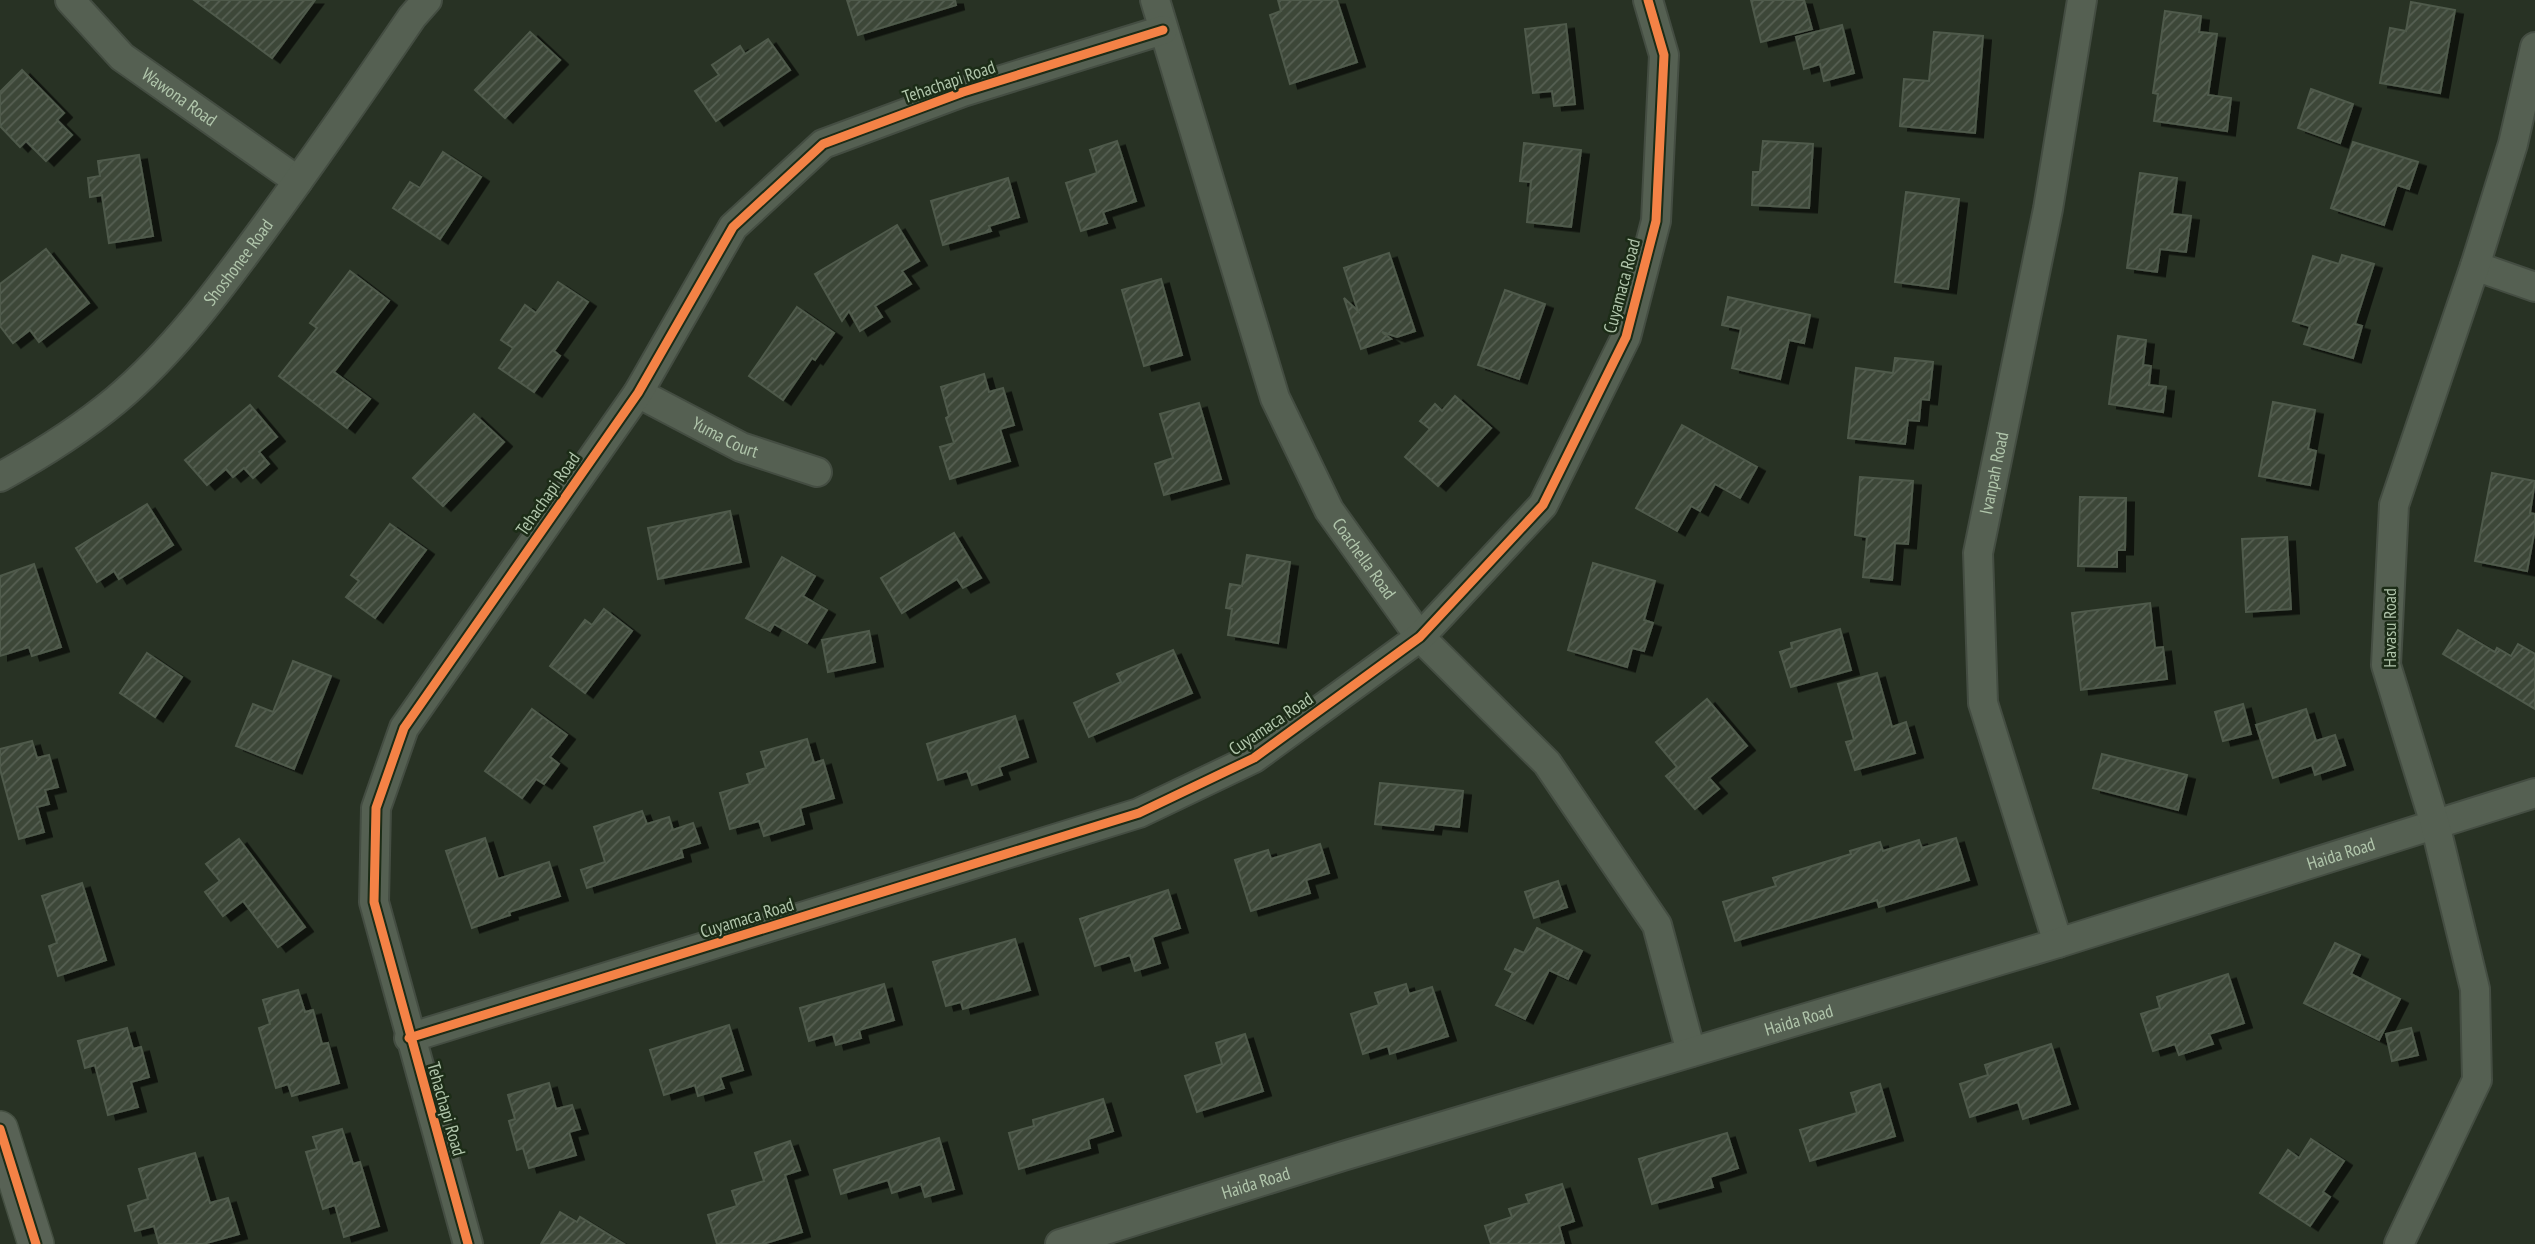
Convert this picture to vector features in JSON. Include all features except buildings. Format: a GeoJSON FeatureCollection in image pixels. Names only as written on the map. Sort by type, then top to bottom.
{"type":"FeatureCollection","features":[{"type":"Feature","properties":{"kind":"main road"},"geometry":{"type":"LineString","coordinates":[[0,1129],[36,1244]]}},
{"type":"Feature","properties":{"kind":"street","name":"Wawona Road"},"geometry":{"type":"LineString","coordinates":[[70,0],[122,57],[298,181]]}},
{"type":"Feature","properties":{"kind":"street","name":"Shoshonee Road"},"geometry":{"type":"LineString","coordinates":[[0,477],[40,455],[116,401],[172,347],[221,288],[412,17],[427,0]]}},
{"type":"Feature","properties":{"kind":"street","name":"Coachella Road"},"geometry":{"type":"LineString","coordinates":[[1155,0],[1275,398],[1329,510],[1420,636],[1547,763],[1657,925],[1691,1052]]}},
{"type":"Feature","properties":{"kind":"street","name":"Cuyamaca Road"},"geometry":{"type":"LineString","coordinates":[[410,1038],[1139,813],[1254,758],[1420,636],[1543,505],[1626,337],[1656,221],[1664,55],[1648,0]]}},
{"type":"Feature","properties":{"kind":"street","name":"Ivanpah Road"},"geometry":{"type":"LineString","coordinates":[[2058,943],[1983,703],[1978,553],[2048,209],[2082,0]]}},
{"type":"Feature","properties":{"kind":"street","name":"Tehachapi Road"},"geometry":{"type":"LineString","coordinates":[[468,1244],[374,902],[376,808],[404,728],[639,393],[733,227],[822,144],[963,92],[1163,30]]}},
{"type":"Feature","properties":{"kind":"street","name":"Havasu Road"},"geometry":{"type":"LineString","coordinates":[[2399,1244],[2477,1080],[2475,989],[2435,824],[2386,665],[2394,505],[2475,266],[2513,144],[2535,47]]}},
{"type":"Feature","properties":{"kind":"street"},"geometry":{"type":"LineString","coordinates":[[2475,266],[2535,287]]}},
{"type":"Feature","properties":{"kind":"street","name":"Yuma Court"},"geometry":{"type":"LineString","coordinates":[[639,393],[741,447],[817,472]]}},
{"type":"Feature","properties":{"kind":"street","name":"Haida Road"},"geometry":{"type":"LineString","coordinates":[[1060,1244],[1343,1156],[2058,943],[2535,793]]}},
{"type":"Feature","properties":{"kind":"cycle path"},"geometry":{"type":"LineString","coordinates":[[409,1038],[1139,813],[1254,758],[1420,637],[1543,505],[1626,337],[1656,221],[1664,55],[1648,0]]}},
{"type":"Feature","properties":{"kind":"cycle path"},"geometry":{"type":"LineString","coordinates":[[468,1244],[374,902],[376,808],[404,728],[638,393],[733,227],[823,144],[963,92],[1163,30]]}},
{"type":"Feature","properties":{"kind":"cycle path"},"geometry":{"type":"LineString","coordinates":[[0,1129],[36,1244]]}}]}
